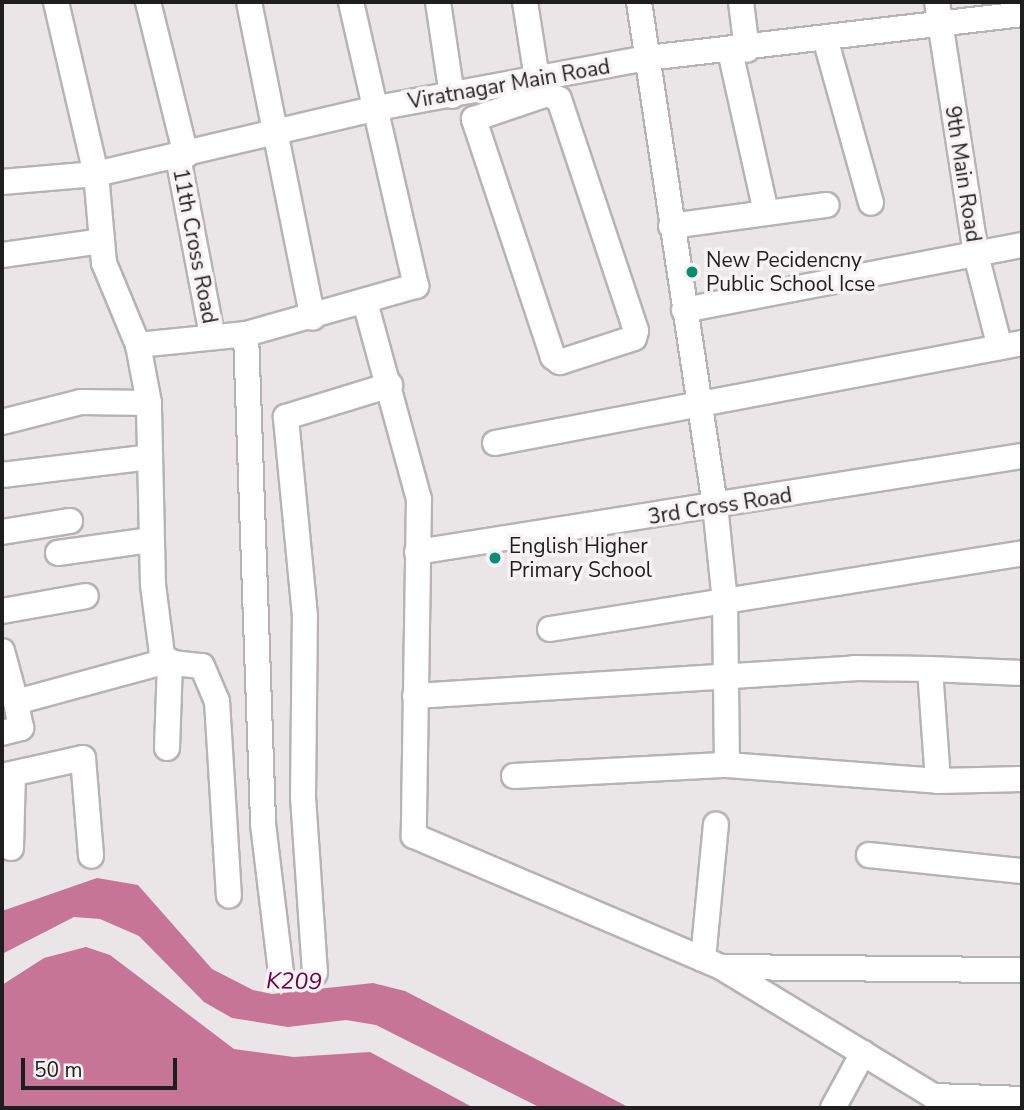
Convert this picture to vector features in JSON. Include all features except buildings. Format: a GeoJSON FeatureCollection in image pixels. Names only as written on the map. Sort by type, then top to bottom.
{"type":"FeatureCollection","features":[{"type":"Feature","properties":{"kind":"street"},"geometry":{"type":"LineString","coordinates":[[56,2],[96,174],[104,263],[138,345],[149,403],[151,540],[166,662],[167,748]]}},
{"type":"Feature","properties":{"kind":"street","name":"11th Cross Road"},"geometry":{"type":"LineString","coordinates":[[148,2],[182,156],[212,336]]}},
{"type":"Feature","properties":{"kind":"street"},"geometry":{"type":"LineString","coordinates":[[249,2],[313,318]]}},
{"type":"Feature","properties":{"kind":"street"},"geometry":{"type":"LineString","coordinates":[[138,345],[246,334],[313,318],[416,286],[419,277],[351,2]]}},
{"type":"Feature","properties":{"kind":"street"},"geometry":{"type":"LineString","coordinates":[[438,2],[452,96]]}},
{"type":"Feature","properties":{"kind":"street"},"geometry":{"type":"LineString","coordinates":[[523,88],[525,2]]}},
{"type":"Feature","properties":{"kind":"street"},"geometry":{"type":"LineString","coordinates":[[639,2],[715,505],[725,601],[727,765]]}},
{"type":"Feature","properties":{"kind":"street"},"geometry":{"type":"LineString","coordinates":[[741,2],[738,51],[766,212]]}},
{"type":"Feature","properties":{"kind":"street","name":"Viratnagar Main Road"},"geometry":{"type":"LineString","coordinates":[[2,182],[96,174],[182,156],[377,108],[523,88],[648,58],[738,51],[825,38],[938,14],[1022,14]]}},
{"type":"Feature","properties":{"kind":"street","name":"9th Main Road"},"geometry":{"type":"LineString","coordinates":[[938,14],[976,255],[1011,344]]}},
{"type":"Feature","properties":{"kind":"street"},"geometry":{"type":"LineString","coordinates":[[825,38],[871,203]]}},
{"type":"Feature","properties":{"kind":"street"},"geometry":{"type":"LineString","coordinates":[[523,88],[559,99],[636,331],[634,338],[560,362],[553,357],[474,119],[523,88]]}},
{"type":"Feature","properties":{"kind":"street"},"geometry":{"type":"LineString","coordinates":[[671,226],[827,205]]}},
{"type":"Feature","properties":{"kind":"street"},"geometry":{"type":"LineString","coordinates":[[2,255],[102,241]]}},
{"type":"Feature","properties":{"kind":"street"},"geometry":{"type":"LineString","coordinates":[[684,310],[1022,245]]}},
{"type":"Feature","properties":{"kind":"street"},"geometry":{"type":"LineString","coordinates":[[365,302],[390,385],[419,499],[414,836],[712,963],[933,1096],[1022,1098]]}},
{"type":"Feature","properties":{"kind":"street"},"geometry":{"type":"LineString","coordinates":[[246,334],[263,824],[281,972]]}},
{"type":"Feature","properties":{"kind":"street"},"geometry":{"type":"LineString","coordinates":[[495,443],[1011,344]]}},
{"type":"Feature","properties":{"kind":"street"},"geometry":{"type":"LineString","coordinates":[[315,973],[303,798],[304,616],[286,417],[390,385]]}},
{"type":"Feature","properties":{"kind":"street"},"geometry":{"type":"LineString","coordinates":[[2,422],[81,402],[149,403]]}},
{"type":"Feature","properties":{"kind":"street","name":"3rd Cross Road"},"geometry":{"type":"LineString","coordinates":[[417,552],[1022,456]]}},
{"type":"Feature","properties":{"kind":"street"},"geometry":{"type":"LineString","coordinates":[[2,475],[150,457]]}},
{"type":"Feature","properties":{"kind":"street"},"geometry":{"type":"LineString","coordinates":[[2,532],[70,521]]}},
{"type":"Feature","properties":{"kind":"street"},"geometry":{"type":"LineString","coordinates":[[58,553],[151,540]]}},
{"type":"Feature","properties":{"kind":"street"},"geometry":{"type":"LineString","coordinates":[[550,629],[1022,553]]}},
{"type":"Feature","properties":{"kind":"street"},"geometry":{"type":"LineString","coordinates":[[2,611],[86,596]]}},
{"type":"Feature","properties":{"kind":"street"},"geometry":{"type":"LineString","coordinates":[[2,651],[20,728],[2,733]]}},
{"type":"Feature","properties":{"kind":"street"},"geometry":{"type":"LineString","coordinates":[[16,702],[166,662],[202,666],[217,701],[229,896]]}},
{"type":"Feature","properties":{"kind":"street"},"geometry":{"type":"LineString","coordinates":[[415,696],[930,669],[1022,673]]}},
{"type":"Feature","properties":{"kind":"street"},"geometry":{"type":"LineString","coordinates":[[930,669],[938,781]]}},
{"type":"Feature","properties":{"kind":"street"},"geometry":{"type":"LineString","coordinates":[[11,848],[8,775],[83,758],[91,856]]}},
{"type":"Feature","properties":{"kind":"street"},"geometry":{"type":"LineString","coordinates":[[514,776],[727,765],[938,781],[1022,779]]}},
{"type":"Feature","properties":{"kind":"street"},"geometry":{"type":"LineString","coordinates":[[712,963],[716,825]]}},
{"type":"Feature","properties":{"kind":"street"},"geometry":{"type":"LineString","coordinates":[[869,855],[1022,871]]}},
{"type":"Feature","properties":{"kind":"street"},"geometry":{"type":"LineString","coordinates":[[712,963],[1022,970]]}},
{"type":"Feature","properties":{"kind":"street"},"geometry":{"type":"LineString","coordinates":[[832,1108],[863,1053]]}},
{"type":"Feature","properties":{"kind":"shaded area"},"geometry":{"type":"Polygon","coordinates":[[[97,878],[138,885],[212,969],[253,990],[272,994],[373,983],[405,991],[630,1108],[541,1108],[376,1025],[346,1020],[288,1027],[232,1018],[204,1002],[139,936],[100,919],[74,917],[2,954],[2,911],[97,878]]]}},
{"type":"Feature","properties":{"kind":"shaded area"},"geometry":{"type":"Polygon","coordinates":[[[86,947],[110,955],[234,1049],[294,1057],[370,1052],[474,1108],[2,1108],[2,985],[44,958],[86,947]]]}},
{"type":"Feature","properties":{"kind":"place","name":"New Pecidencny Public School Icse"},"geometry":{"type":"Point","coordinates":[692,272]}},
{"type":"Feature","properties":{"kind":"place","name":"English Higher Primary School"},"geometry":{"type":"Point","coordinates":[495,558]}},
{"type":"Feature","properties":{"kind":"water label","name":"K209"},"geometry":{"type":"Point","coordinates":[294,982]}}]}
